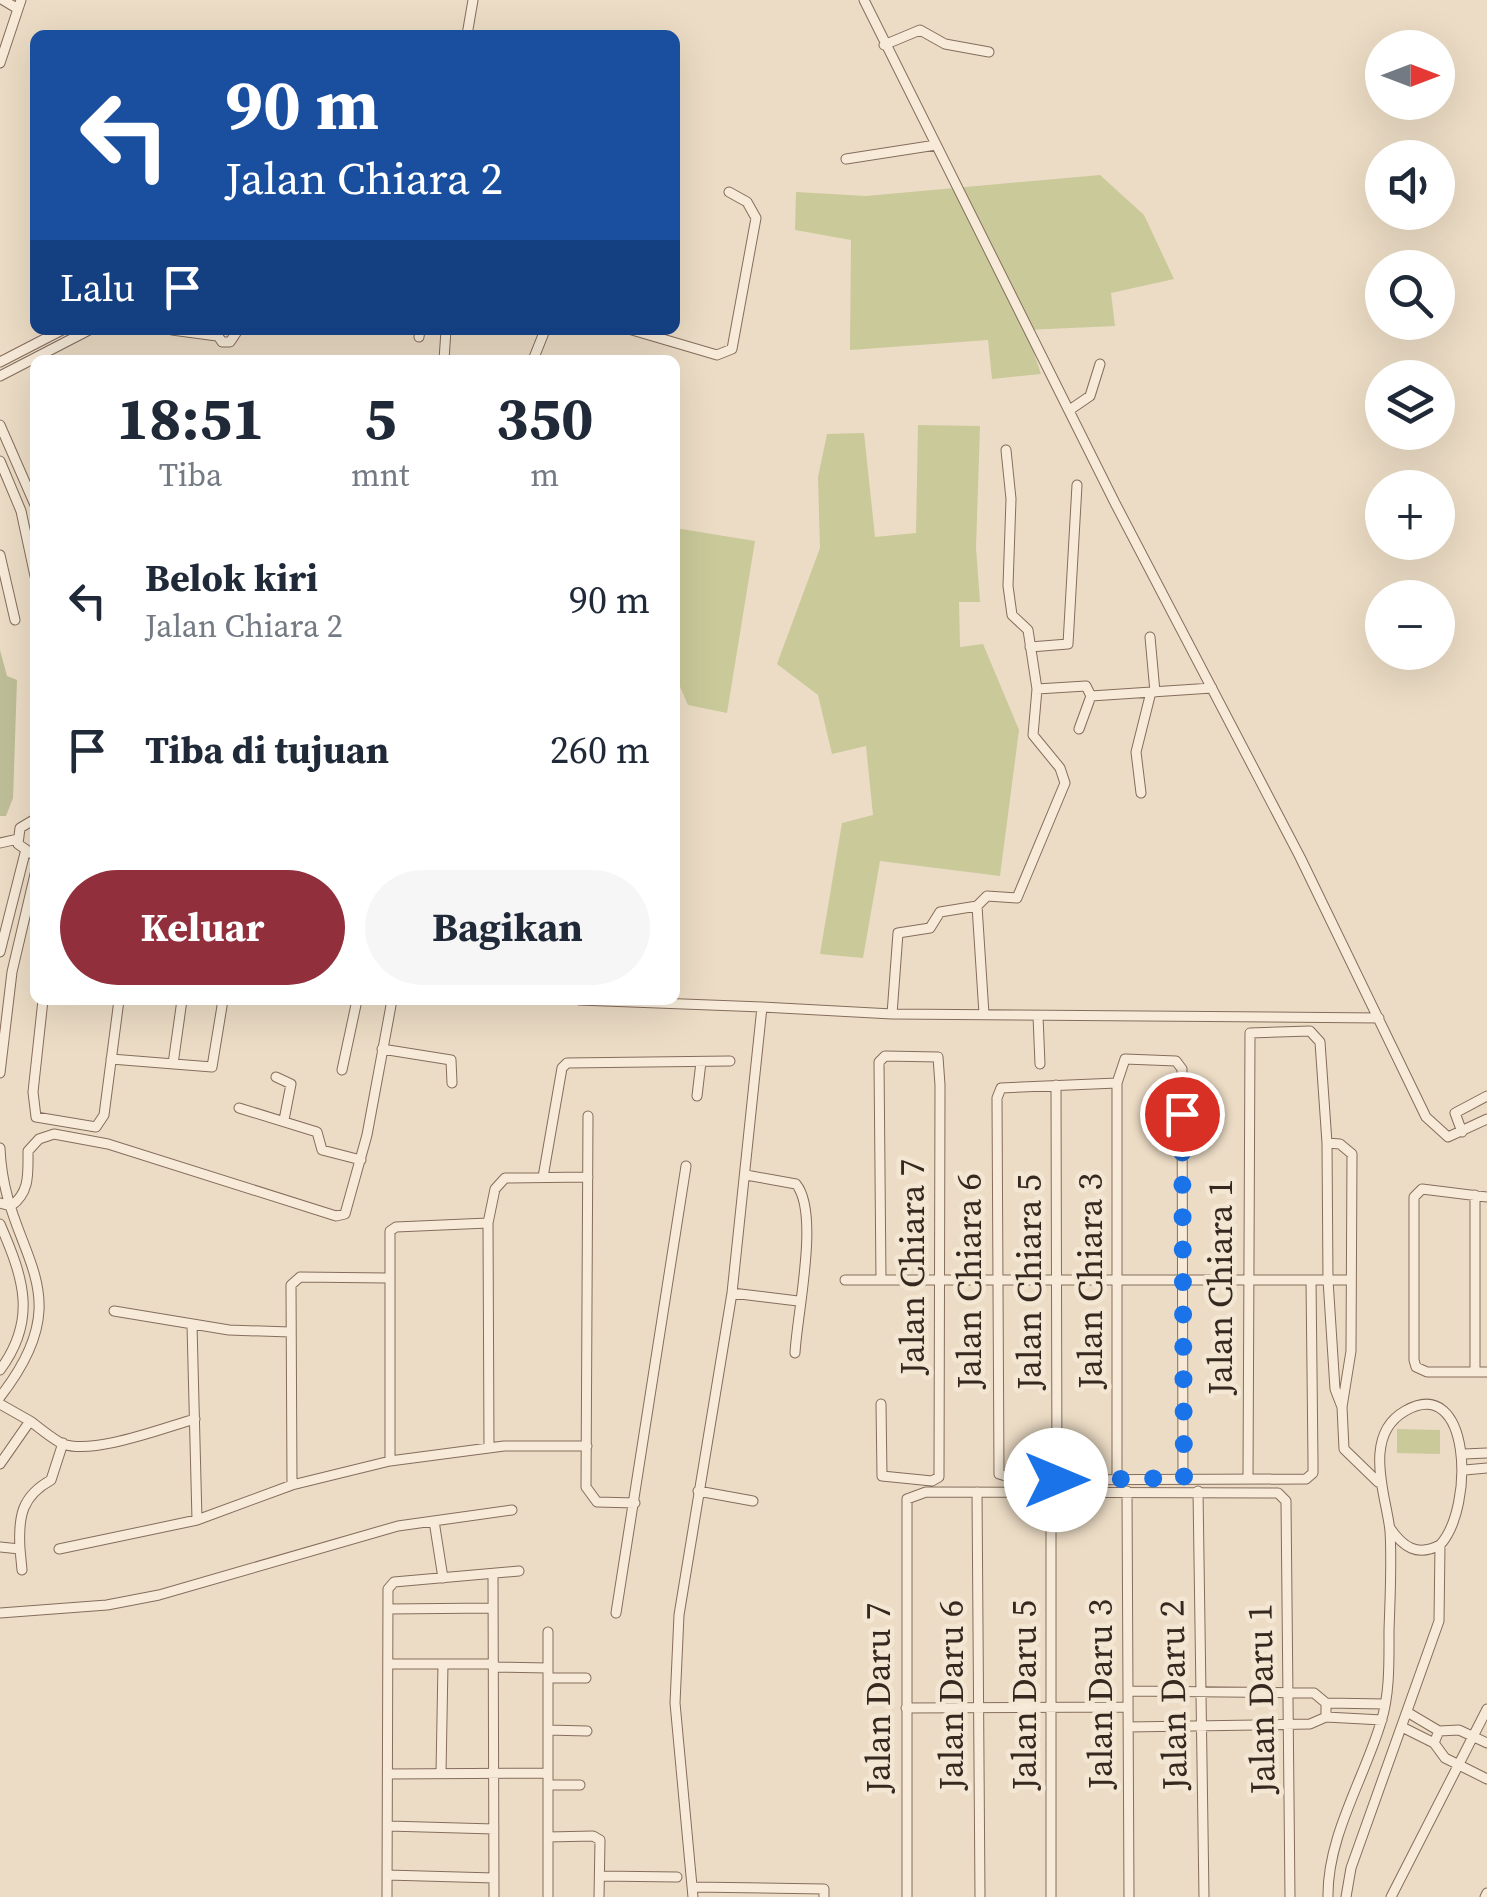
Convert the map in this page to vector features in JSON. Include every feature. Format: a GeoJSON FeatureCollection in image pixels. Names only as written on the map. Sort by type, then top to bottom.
{"type":"FeatureCollection","features":[{"type":"Feature","properties":{"kind":"street"},"geometry":{"type":"LineString","coordinates":[[0,63],[20,4],[3,0]]}},
{"type":"Feature","properties":{"kind":"street"},"geometry":{"type":"LineString","coordinates":[[468,30],[473,0]]}},
{"type":"Feature","properties":{"kind":"street"},"geometry":{"type":"LineString","coordinates":[[864,0],[1074,405],[1115,503],[1379,1018],[1426,1118],[1437,1132],[1459,1134],[1487,1119]]}},
{"type":"Feature","properties":{"kind":"street"},"geometry":{"type":"LineString","coordinates":[[884,44],[910,32],[926,32],[946,44],[972,52],[989,52]]}},
{"type":"Feature","properties":{"kind":"street"},"geometry":{"type":"LineString","coordinates":[[846,160],[936,145]]}},
{"type":"Feature","properties":{"kind":"street"},"geometry":{"type":"LineString","coordinates":[[648,335],[717,356],[732,348],[756,218],[747,202],[729,192]]}},
{"type":"Feature","properties":{"kind":"street"},"geometry":{"type":"LineString","coordinates":[[0,362],[52,335]]}},
{"type":"Feature","properties":{"kind":"street"},"geometry":{"type":"LineString","coordinates":[[41,355],[79,335]]}},
{"type":"Feature","properties":{"kind":"street"},"geometry":{"type":"LineString","coordinates":[[0,376],[30,360]]}},
{"type":"Feature","properties":{"kind":"street"},"geometry":{"type":"LineString","coordinates":[[1074,405],[1090,396],[1100,364]]}},
{"type":"Feature","properties":{"kind":"street"},"geometry":{"type":"LineString","coordinates":[[0,424],[30,493]]}},
{"type":"Feature","properties":{"kind":"street"},"geometry":{"type":"LineString","coordinates":[[892,1014],[898,933],[930,928],[940,912],[977,906],[987,896],[1017,898],[1065,782],[1060,768],[1033,735],[1037,689],[1028,630],[1012,615],[1010,601],[1011,499],[1006,450]]}},
{"type":"Feature","properties":{"kind":"street"},"geometry":{"type":"LineString","coordinates":[[1,467],[20,511],[30,554]]}},
{"type":"Feature","properties":{"kind":"street"},"geometry":{"type":"LineString","coordinates":[[1030,647],[1068,644],[1077,485]]}},
{"type":"Feature","properties":{"kind":"street"},"geometry":{"type":"LineString","coordinates":[[0,555],[15,620]]}},
{"type":"Feature","properties":{"kind":"street"},"geometry":{"type":"LineString","coordinates":[[1141,793],[1136,752],[1153,692],[1150,637]]}},
{"type":"Feature","properties":{"kind":"street"},"geometry":{"type":"LineString","coordinates":[[1037,689],[1086,686],[1092,696]]}},
{"type":"Feature","properties":{"kind":"street"},"geometry":{"type":"LineString","coordinates":[[1092,696],[1212,688]]}},
{"type":"Feature","properties":{"kind":"street"},"geometry":{"type":"LineString","coordinates":[[1079,729],[1092,696]]}},
{"type":"Feature","properties":{"kind":"street"},"geometry":{"type":"LineString","coordinates":[[18,840],[20,828],[30,821]]}},
{"type":"Feature","properties":{"kind":"street"},"geometry":{"type":"LineString","coordinates":[[0,843],[18,840]]}},
{"type":"Feature","properties":{"kind":"street"},"geometry":{"type":"LineString","coordinates":[[0,952],[30,854],[18,840]]}},
{"type":"Feature","properties":{"kind":"street"},"geometry":{"type":"LineString","coordinates":[[0,1073],[12,972],[30,895]]}},
{"type":"Feature","properties":{"kind":"street"},"geometry":{"type":"LineString","coordinates":[[977,906],[984,1014]]}},
{"type":"Feature","properties":{"kind":"street"},"geometry":{"type":"LineString","coordinates":[[680,1004],[892,1014],[1379,1018]]}},
{"type":"Feature","properties":{"kind":"street"},"geometry":{"type":"LineString","coordinates":[[42,1005],[33,1092],[36,1117],[96,1126],[104,1115],[118,1005]]}},
{"type":"Feature","properties":{"kind":"street"},"geometry":{"type":"LineString","coordinates":[[173,1064],[181,1005]]}},
{"type":"Feature","properties":{"kind":"street"},"geometry":{"type":"LineString","coordinates":[[111,1059],[212,1067],[221,1005]]}},
{"type":"Feature","properties":{"kind":"street"},"geometry":{"type":"LineString","coordinates":[[342,1070],[356,1005]]}},
{"type":"Feature","properties":{"kind":"street"},"geometry":{"type":"LineString","coordinates":[[5,1204],[26,1188],[30,1148],[38,1139],[54,1134],[135,1151],[336,1216],[345,1214],[361,1160],[391,1005]]}},
{"type":"Feature","properties":{"kind":"street"},"geometry":{"type":"LineString","coordinates":[[762,1008],[732,1293],[682,1588],[676,1667],[678,1740],[693,1892],[824,1889],[824,1897]]}},
{"type":"Feature","properties":{"kind":"street"},"geometry":{"type":"LineString","coordinates":[[1038,1016],[1040,1064]]}},
{"type":"Feature","properties":{"kind":"street","name":"Jalan Chiara 1"},"geometry":{"type":"LineString","coordinates":[[1248,1478],[1249,1036],[1258,1031],[1317,1034],[1327,1143]]}},
{"type":"Feature","properties":{"kind":"street"},"geometry":{"type":"LineString","coordinates":[[382,1049],[451,1060],[452,1082]]}},
{"type":"Feature","properties":{"kind":"street","name":"Jalan Chiara 7"},"geometry":{"type":"LineString","coordinates":[[880,1280],[879,1062],[886,1056],[938,1057],[939,1477],[932,1482],[882,1476],[880,1404]]}},
{"type":"Feature","properties":{"kind":"street"},"geometry":{"type":"LineString","coordinates":[[1056,1085],[1117,1083],[1125,1060],[1176,1060],[1182,1069],[1184,1478]]}},
{"type":"Feature","properties":{"kind":"street"},"geometry":{"type":"LineString","coordinates":[[543,1177],[562,1068],[567,1063],[730,1061]]}},
{"type":"Feature","properties":{"kind":"street"},"geometry":{"type":"LineString","coordinates":[[698,1096],[701,1062]]}},
{"type":"Feature","properties":{"kind":"street"},"geometry":{"type":"LineString","coordinates":[[276,1077],[292,1088],[284,1120]]}},
{"type":"Feature","properties":{"kind":"street","name":"Jalan Chiara 3"},"geometry":{"type":"LineString","coordinates":[[1117,1083],[1117,1480]]}},
{"type":"Feature","properties":{"kind":"street","name":"Jalan Chiara 6"},"geometry":{"type":"LineString","coordinates":[[1056,1085],[1002,1088],[998,1098],[996,1280],[999,1474],[1020,1480],[1056,1480]]}},
{"type":"Feature","properties":{"kind":"street","name":"Jalan Chiara 5"},"geometry":{"type":"LineString","coordinates":[[1056,1085],[1056,1480]]}},
{"type":"Feature","properties":{"kind":"street"},"geometry":{"type":"LineString","coordinates":[[1459,1134],[1455,1113],[1487,1096]]}},
{"type":"Feature","properties":{"kind":"street"},"geometry":{"type":"LineString","coordinates":[[238,1108],[317,1132],[322,1150],[361,1160]]}},
{"type":"Feature","properties":{"kind":"street"},"geometry":{"type":"LineString","coordinates":[[588,1116],[586,1446],[590,1498],[597,1502],[635,1503]]}},
{"type":"Feature","properties":{"kind":"street"},"geometry":{"type":"LineString","coordinates":[[1342,1407],[1335,1389],[1328,1280],[1327,1143],[1340,1144],[1352,1154],[1350,1366],[1342,1407],[1344,1449],[1378,1482]]}},
{"type":"Feature","properties":{"kind":"street"},"geometry":{"type":"LineString","coordinates":[[0,1148],[5,1204],[36,1269],[39,1314],[28,1358],[0,1401],[63,1444],[98,1444],[195,1419]]}},
{"type":"Feature","properties":{"kind":"street"},"geometry":{"type":"LineString","coordinates":[[616,1613],[686,1166]]}},
{"type":"Feature","properties":{"kind":"street"},"geometry":{"type":"LineString","coordinates":[[746,1175],[796,1184],[806,1200],[808,1224],[795,1353]]}},
{"type":"Feature","properties":{"kind":"street"},"geometry":{"type":"LineString","coordinates":[[489,1448],[488,1223],[500,1182],[588,1177]]}},
{"type":"Feature","properties":{"kind":"street"},"geometry":{"type":"LineString","coordinates":[[1487,1197],[1418,1190],[1416,1367],[1427,1372],[1487,1372]]}},
{"type":"Feature","properties":{"kind":"street"},"geometry":{"type":"LineString","coordinates":[[1475,1195],[1475,1372]]}},
{"type":"Feature","properties":{"kind":"street"},"geometry":{"type":"LineString","coordinates":[[390,1462],[388,1238],[396,1227],[488,1223]]}},
{"type":"Feature","properties":{"kind":"street"},"geometry":{"type":"LineString","coordinates":[[0,1224],[22,1274],[24,1296],[17,1340],[0,1370]]}},
{"type":"Feature","properties":{"kind":"street"},"geometry":{"type":"LineString","coordinates":[[292,1485],[290,1332],[294,1279],[387,1278]]}},
{"type":"Feature","properties":{"kind":"street"},"geometry":{"type":"LineString","coordinates":[[845,1280],[1350,1280]]}},
{"type":"Feature","properties":{"kind":"street"},"geometry":{"type":"LineString","coordinates":[[1056,1480],[1306,1479],[1313,1472],[1312,1280]]}},
{"type":"Feature","properties":{"kind":"street"},"geometry":{"type":"LineString","coordinates":[[732,1293],[798,1301]]}},
{"type":"Feature","properties":{"kind":"street"},"geometry":{"type":"LineString","coordinates":[[114,1311],[192,1325],[290,1332]]}},
{"type":"Feature","properties":{"kind":"street"},"geometry":{"type":"LineString","coordinates":[[192,1325],[197,1520]]}},
{"type":"Feature","properties":{"kind":"street"},"geometry":{"type":"LineString","coordinates":[[1334,1364],[1339,1368],[1350,1366]]}},
{"type":"Feature","properties":{"kind":"street"},"geometry":{"type":"LineString","coordinates":[[1328,1897],[1330,1862],[1385,1704],[1390,1528],[1378,1482],[1389,1429],[1398,1415],[1412,1407],[1429,1406],[1446,1416],[1464,1454],[1465,1470],[1453,1525],[1440,1545],[1439,1621],[1351,1868],[1346,1897]]}},
{"type":"Feature","properties":{"kind":"street"},"geometry":{"type":"LineString","coordinates":[[0,1464],[30,1421]]}},
{"type":"Feature","properties":{"kind":"street"},"geometry":{"type":"LineString","coordinates":[[22,1570],[23,1502],[27,1494],[52,1480],[63,1444]]}},
{"type":"Feature","properties":{"kind":"street"},"geometry":{"type":"LineString","coordinates":[[59,1549],[197,1520],[292,1485],[390,1462],[489,1448],[586,1446]]}},
{"type":"Feature","properties":{"kind":"street"},"geometry":{"type":"LineString","coordinates":[[1464,1454],[1487,1453]]}},
{"type":"Feature","properties":{"kind":"street"},"geometry":{"type":"LineString","coordinates":[[1465,1470],[1487,1468]]}},
{"type":"Feature","properties":{"kind":"street"},"geometry":{"type":"LineString","coordinates":[[698,1491],[753,1502]]}},
{"type":"Feature","properties":{"kind":"street","name":"Jalan Daru 3"},"geometry":{"type":"LineString","coordinates":[[1127,1491],[1129,1897]]}},
{"type":"Feature","properties":{"kind":"street","name":"Jalan Daru 7"},"geometry":{"type":"LineString","coordinates":[[907,1897],[908,1499],[926,1492],[977,1492]]}},
{"type":"Feature","properties":{"kind":"street"},"geometry":{"type":"LineString","coordinates":[[977,1492],[1198,1492]]}},
{"type":"Feature","properties":{"kind":"street","name":"Jalan Daru 6"},"geometry":{"type":"LineString","coordinates":[[977,1492],[980,1897]]}},
{"type":"Feature","properties":{"kind":"street","name":"Jalan Daru 5"},"geometry":{"type":"LineString","coordinates":[[1051,1492],[1051,1897]]}},
{"type":"Feature","properties":{"kind":"street","name":"Jalan Daru 1"},"geometry":{"type":"LineString","coordinates":[[1198,1492],[1278,1493],[1286,1501],[1290,1897]]}},
{"type":"Feature","properties":{"kind":"street","name":"Jalan Daru 2"},"geometry":{"type":"LineString","coordinates":[[1198,1492],[1204,1897]]}},
{"type":"Feature","properties":{"kind":"street"},"geometry":{"type":"LineString","coordinates":[[0,1613],[107,1605],[159,1596],[358,1536],[512,1510]]}},
{"type":"Feature","properties":{"kind":"street"},"geometry":{"type":"LineString","coordinates":[[434,1521],[443,1578]]}},
{"type":"Feature","properties":{"kind":"street"},"geometry":{"type":"LineString","coordinates":[[1390,1528],[1410,1549],[1440,1545]]}},
{"type":"Feature","properties":{"kind":"street"},"geometry":{"type":"LineString","coordinates":[[0,1547],[20,1549]]}},
{"type":"Feature","properties":{"kind":"street"},"geometry":{"type":"LineString","coordinates":[[387,1897],[388,1589],[394,1582],[518,1572]]}},
{"type":"Feature","properties":{"kind":"street"},"geometry":{"type":"LineString","coordinates":[[492,1574],[494,1897]]}},
{"type":"Feature","properties":{"kind":"street"},"geometry":{"type":"LineString","coordinates":[[388,1609],[493,1608]]}},
{"type":"Feature","properties":{"kind":"street"},"geometry":{"type":"LineString","coordinates":[[548,1632],[548,1897]]}},
{"type":"Feature","properties":{"kind":"street"},"geometry":{"type":"LineString","coordinates":[[388,1664],[494,1665],[586,1678]]}},
{"type":"Feature","properties":{"kind":"street"},"geometry":{"type":"LineString","coordinates":[[440,1773],[443,1664]]}},
{"type":"Feature","properties":{"kind":"street"},"geometry":{"type":"LineString","coordinates":[[1128,1692],[1314,1693],[1326,1702],[1385,1704]]}},
{"type":"Feature","properties":{"kind":"street"},"geometry":{"type":"LineString","coordinates":[[1326,1702],[1326,1717]]}},
{"type":"Feature","properties":{"kind":"street"},"geometry":{"type":"LineString","coordinates":[[906,1708],[1128,1707]]}},
{"type":"Feature","properties":{"kind":"street"},"geometry":{"type":"LineString","coordinates":[[1391,1897],[1487,1709]]}},
{"type":"Feature","properties":{"kind":"street"},"geometry":{"type":"LineString","coordinates":[[1407,1712],[1439,1731],[1473,1736],[1487,1743]]}},
{"type":"Feature","properties":{"kind":"street"},"geometry":{"type":"LineString","coordinates":[[1128,1727],[1288,1724],[1326,1717],[1382,1720]]}},
{"type":"Feature","properties":{"kind":"street"},"geometry":{"type":"LineString","coordinates":[[1402,1727],[1434,1742],[1445,1758],[1487,1779]]}},
{"type":"Feature","properties":{"kind":"street"},"geometry":{"type":"LineString","coordinates":[[548,1730],[587,1730]]}},
{"type":"Feature","properties":{"kind":"street"},"geometry":{"type":"LineString","coordinates":[[1434,1742],[1439,1731]]}},
{"type":"Feature","properties":{"kind":"street"},"geometry":{"type":"LineString","coordinates":[[388,1774],[548,1773]]}},
{"type":"Feature","properties":{"kind":"street"},"geometry":{"type":"LineString","coordinates":[[548,1785],[580,1785]]}},
{"type":"Feature","properties":{"kind":"street"},"geometry":{"type":"LineString","coordinates":[[388,1826],[494,1828]]}},
{"type":"Feature","properties":{"kind":"street"},"geometry":{"type":"LineString","coordinates":[[548,1837],[597,1837],[600,1897]]}},
{"type":"Feature","properties":{"kind":"street"},"geometry":{"type":"LineString","coordinates":[[387,1875],[494,1878]]}},
{"type":"Feature","properties":{"kind":"street"},"geometry":{"type":"LineString","coordinates":[[600,1876],[677,1877]]}},
{"type":"Feature","properties":{"kind":"green space"},"geometry":{"type":"Polygon","coordinates":[[[1100,175],[1144,215],[1174,279],[1111,293],[1115,326],[1026,330],[1041,374],[992,379],[988,340],[850,350],[851,240],[795,230],[796,192],[866,196],[1100,175]]]}},
{"type":"Feature","properties":{"kind":"green space"},"geometry":{"type":"Polygon","coordinates":[[[918,425],[980,426],[976,548],[980,602],[959,602],[960,647],[983,644],[1019,730],[1000,876],[880,861],[863,958],[820,954],[842,823],[873,815],[866,746],[832,754],[818,695],[777,664],[820,548],[818,477],[827,434],[864,433],[875,537],[916,533],[918,425]]]}},
{"type":"Feature","properties":{"kind":"green space"},"geometry":{"type":"Polygon","coordinates":[[[680,529],[755,541],[727,713],[688,705],[680,687],[680,529]]]}},
{"type":"Feature","properties":{"kind":"green space"},"geometry":{"type":"Polygon","coordinates":[[[0,650],[7,676],[17,680],[13,798],[6,816],[0,816],[0,650]]]}},
{"type":"Feature","properties":{"kind":"green space"},"geometry":{"type":"Polygon","coordinates":[[[1397,1429],[1440,1430],[1440,1454],[1397,1453],[1397,1429]]]}},
{"type":"Feature","properties":{"kind":"route"},"geometry":{"type":"LineString","coordinates":[[1056,1480],[1184,1478],[1182,1114]]}}]}
